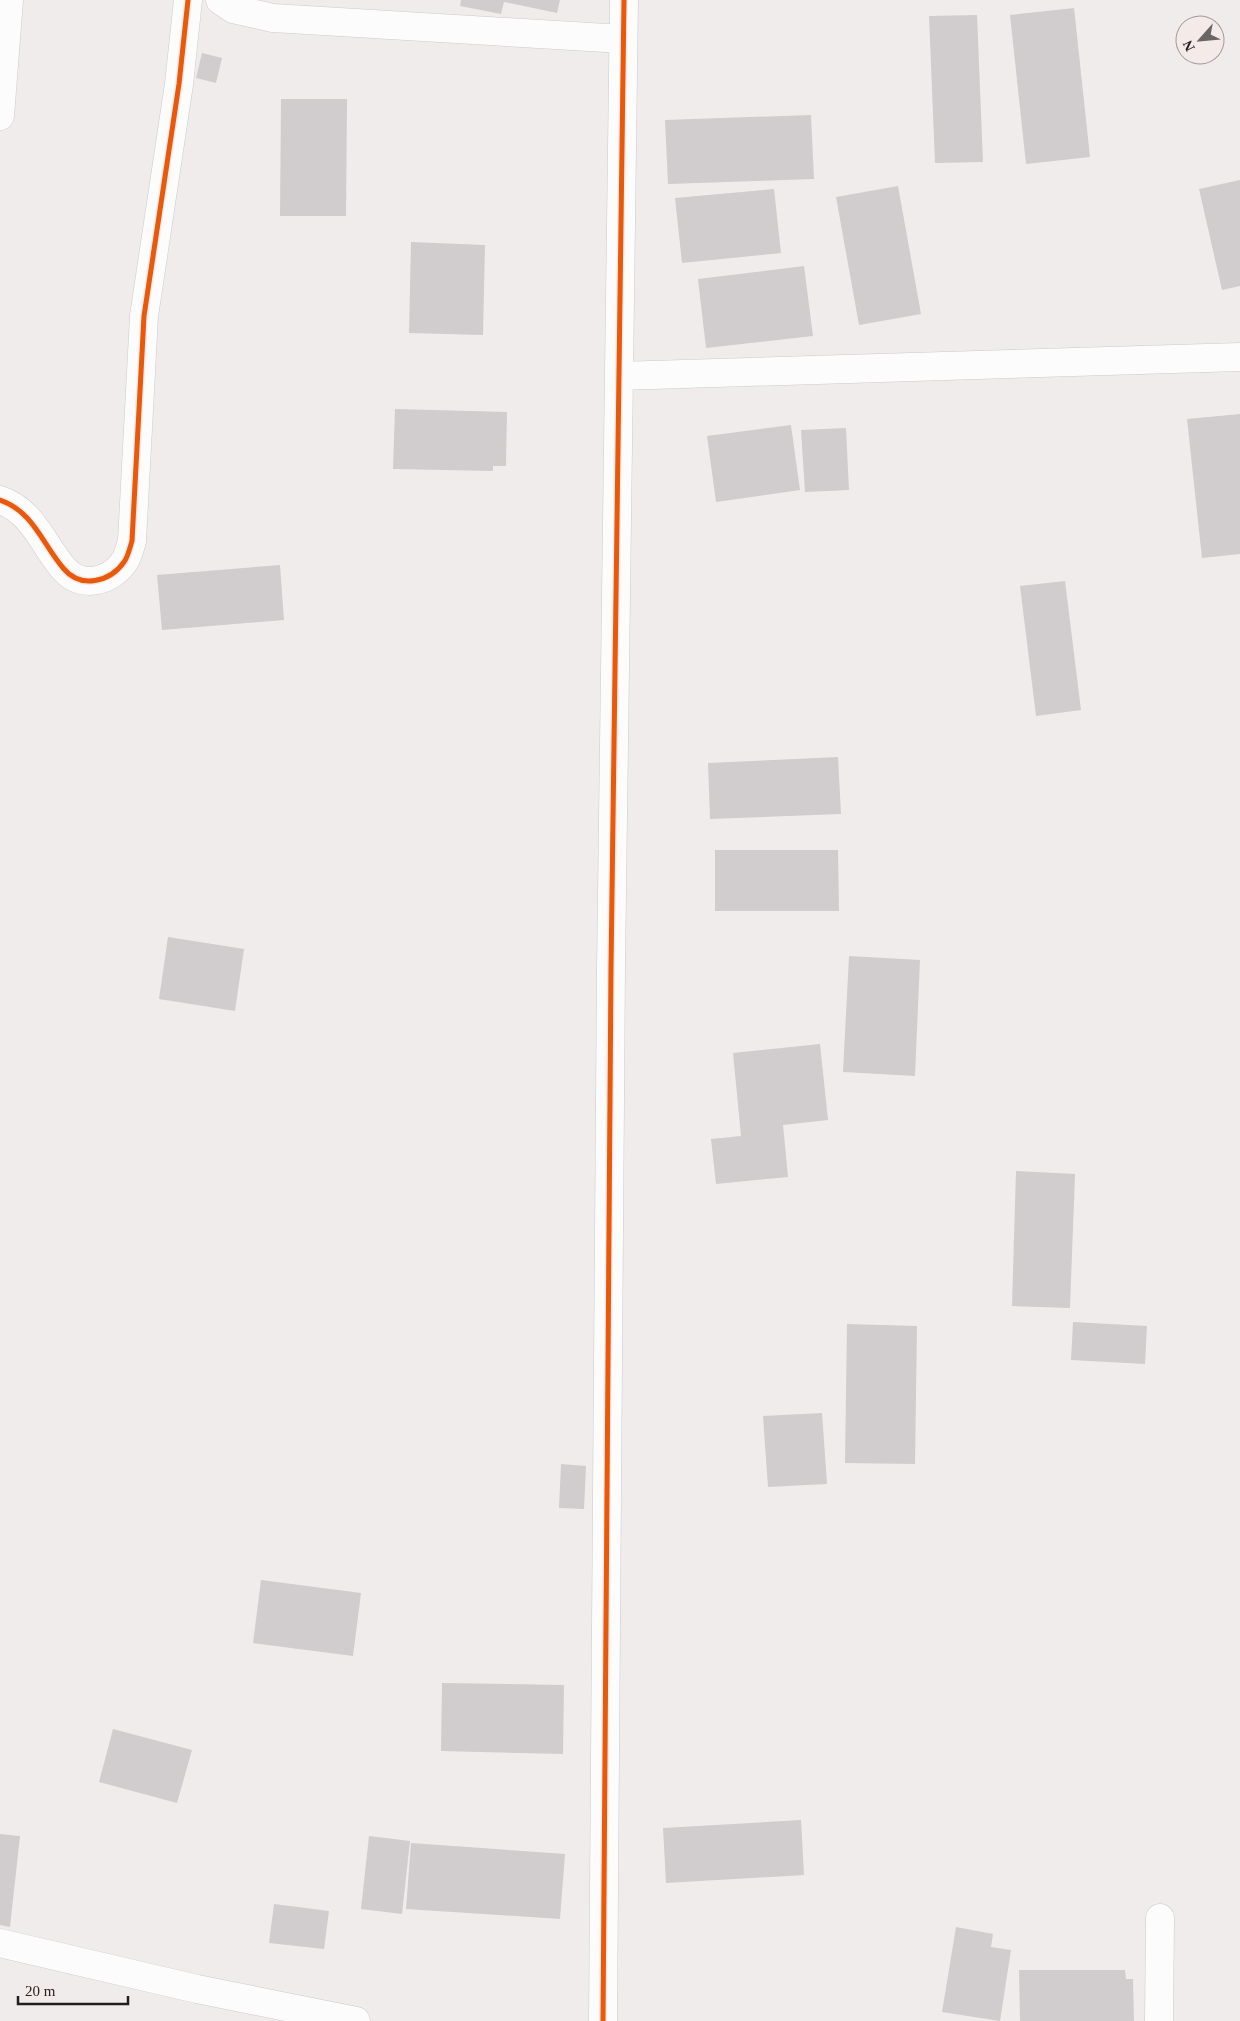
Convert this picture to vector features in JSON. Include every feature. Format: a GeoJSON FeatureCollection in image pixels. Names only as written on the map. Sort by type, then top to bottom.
{"type":"FeatureCollection","features":[{"type":"Feature","properties":{"kind":"street"},"geometry":{"type":"LineString","coordinates":[[0,116],[9,0]]}},
{"type":"Feature","properties":{"kind":"street"},"geometry":{"type":"LineString","coordinates":[[0,500],[24,515],[39,531],[65,571],[88,582],[104,579],[124,562],[132,541],[144,316],[179,84],[188,0]]}},
{"type":"Feature","properties":{"kind":"street"},"geometry":{"type":"LineString","coordinates":[[220,0],[232,9],[273,18],[623,39]]}},
{"type":"Feature","properties":{"kind":"street"},"geometry":{"type":"LineString","coordinates":[[603,2021],[611,968],[624,0]]}},
{"type":"Feature","properties":{"kind":"street"},"geometry":{"type":"LineString","coordinates":[[619,376],[1240,357]]}},
{"type":"Feature","properties":{"kind":"street"},"geometry":{"type":"LineString","coordinates":[[1159,2021],[1160,1918]]}},
{"type":"Feature","properties":{"kind":"street"},"geometry":{"type":"LineString","coordinates":[[0,1943],[198,1989],[356,2021]]}},
{"type":"Feature","properties":{"kind":"building"},"geometry":{"type":"Polygon","coordinates":[[[461,0],[560,0],[557,13],[504,2],[501,14],[460,6],[461,0]]]}},
{"type":"Feature","properties":{"kind":"building"},"geometry":{"type":"Polygon","coordinates":[[[1074,8],[1090,157],[1026,164],[1010,15],[1074,8]]]}},
{"type":"Feature","properties":{"kind":"building"},"geometry":{"type":"Polygon","coordinates":[[[977,15],[983,162],[935,163],[929,16],[977,15]]]}},
{"type":"Feature","properties":{"kind":"building"},"geometry":{"type":"Polygon","coordinates":[[[202,53],[222,58],[216,83],[196,78],[202,53]]]}},
{"type":"Feature","properties":{"kind":"building"},"geometry":{"type":"Polygon","coordinates":[[[281,99],[347,99],[346,216],[280,216],[281,99]]]}},
{"type":"Feature","properties":{"kind":"building"},"geometry":{"type":"Polygon","coordinates":[[[811,115],[814,179],[668,184],[665,120],[811,115]]]}},
{"type":"Feature","properties":{"kind":"building"},"geometry":{"type":"Polygon","coordinates":[[[1240,180],[1240,286],[1222,290],[1199,189],[1240,180]]]}},
{"type":"Feature","properties":{"kind":"building"},"geometry":{"type":"Polygon","coordinates":[[[898,186],[921,314],[859,325],[836,197],[898,186]]]}},
{"type":"Feature","properties":{"kind":"building"},"geometry":{"type":"Polygon","coordinates":[[[774,189],[781,253],[682,263],[675,198],[774,189]]]}},
{"type":"Feature","properties":{"kind":"building"},"geometry":{"type":"Polygon","coordinates":[[[411,242],[485,245],[483,335],[409,333],[411,242]]]}},
{"type":"Feature","properties":{"kind":"building"},"geometry":{"type":"Polygon","coordinates":[[[804,266],[813,336],[706,348],[698,279],[804,266]]]}},
{"type":"Feature","properties":{"kind":"building"},"geometry":{"type":"Polygon","coordinates":[[[395,409],[507,412],[506,466],[493,466],[493,471],[393,469],[395,409]]]}},
{"type":"Feature","properties":{"kind":"building"},"geometry":{"type":"Polygon","coordinates":[[[1240,414],[1240,554],[1202,558],[1187,419],[1240,414]]]}},
{"type":"Feature","properties":{"kind":"building"},"geometry":{"type":"Polygon","coordinates":[[[791,425],[800,490],[716,502],[707,436],[791,425]]]}},
{"type":"Feature","properties":{"kind":"building"},"geometry":{"type":"Polygon","coordinates":[[[846,428],[849,490],[805,492],[801,430],[846,428]]]}},
{"type":"Feature","properties":{"kind":"building"},"geometry":{"type":"Polygon","coordinates":[[[280,565],[284,620],[162,630],[157,575],[280,565]]]}},
{"type":"Feature","properties":{"kind":"building"},"geometry":{"type":"Polygon","coordinates":[[[1065,581],[1081,710],[1036,716],[1020,586],[1065,581]]]}},
{"type":"Feature","properties":{"kind":"building"},"geometry":{"type":"Polygon","coordinates":[[[838,757],[841,814],[710,819],[708,763],[838,757]]]}},
{"type":"Feature","properties":{"kind":"building"},"geometry":{"type":"Polygon","coordinates":[[[715,850],[838,850],[839,911],[715,911],[715,850]]]}},
{"type":"Feature","properties":{"kind":"building"},"geometry":{"type":"Polygon","coordinates":[[[168,937],[244,949],[235,1011],[159,999],[168,937]]]}},
{"type":"Feature","properties":{"kind":"building"},"geometry":{"type":"Polygon","coordinates":[[[849,956],[920,960],[915,1076],[843,1072],[849,956]]]}},
{"type":"Feature","properties":{"kind":"building"},"geometry":{"type":"Polygon","coordinates":[[[820,1044],[828,1120],[783,1125],[788,1177],[716,1184],[711,1139],[741,1136],[733,1053],[820,1044]]]}},
{"type":"Feature","properties":{"kind":"building"},"geometry":{"type":"Polygon","coordinates":[[[1016,1171],[1075,1174],[1070,1308],[1012,1306],[1016,1171]]]}},
{"type":"Feature","properties":{"kind":"building"},"geometry":{"type":"Polygon","coordinates":[[[1073,1322],[1147,1326],[1145,1364],[1071,1360],[1073,1322]]]}},
{"type":"Feature","properties":{"kind":"building"},"geometry":{"type":"Polygon","coordinates":[[[847,1324],[917,1326],[915,1464],[845,1463],[847,1324]]]}},
{"type":"Feature","properties":{"kind":"building"},"geometry":{"type":"Polygon","coordinates":[[[822,1413],[827,1484],[768,1487],[763,1416],[822,1413]]]}},
{"type":"Feature","properties":{"kind":"building"},"geometry":{"type":"Polygon","coordinates":[[[561,1464],[586,1466],[584,1509],[559,1508],[561,1464]]]}},
{"type":"Feature","properties":{"kind":"building"},"geometry":{"type":"Polygon","coordinates":[[[261,1580],[361,1593],[353,1656],[253,1643],[261,1580]]]}},
{"type":"Feature","properties":{"kind":"building"},"geometry":{"type":"Polygon","coordinates":[[[442,1683],[564,1685],[563,1754],[441,1751],[442,1683]]]}},
{"type":"Feature","properties":{"kind":"building"},"geometry":{"type":"Polygon","coordinates":[[[113,1729],[192,1750],[177,1803],[99,1782],[113,1729]]]}},
{"type":"Feature","properties":{"kind":"building"},"geometry":{"type":"Polygon","coordinates":[[[801,1820],[804,1875],[666,1883],[663,1828],[801,1820]]]}},
{"type":"Feature","properties":{"kind":"building"},"geometry":{"type":"Polygon","coordinates":[[[0,1834],[20,1836],[10,1927],[0,1925],[0,1834]]]}},
{"type":"Feature","properties":{"kind":"building"},"geometry":{"type":"Polygon","coordinates":[[[369,1836],[410,1841],[402,1914],[361,1909],[369,1836]]]}},
{"type":"Feature","properties":{"kind":"building"},"geometry":{"type":"Polygon","coordinates":[[[411,1843],[565,1854],[560,1919],[406,1909],[411,1843]]]}},
{"type":"Feature","properties":{"kind":"building"},"geometry":{"type":"Polygon","coordinates":[[[274,1904],[329,1911],[324,1949],[269,1943],[274,1904]]]}},
{"type":"Feature","properties":{"kind":"building"},"geometry":{"type":"Polygon","coordinates":[[[956,1927],[993,1934],[991,1947],[1011,1950],[1000,2021],[942,2012],[956,1927]]]}},
{"type":"Feature","properties":{"kind":"building"},"geometry":{"type":"Polygon","coordinates":[[[1019,1970],[1125,1970],[1126,1979],[1133,1979],[1134,2021],[1020,2021],[1019,1970]]]}},
{"type":"Feature","properties":{"kind":"cycle path"},"geometry":{"type":"LineString","coordinates":[[0,500],[21,512],[29,520],[64,569],[79,579],[87,581],[103,578],[118,569],[127,557],[132,541],[144,316],[179,84],[188,0]]}},
{"type":"Feature","properties":{"kind":"cycle path"},"geometry":{"type":"LineString","coordinates":[[603,2021],[611,968],[624,0]]}}]}
